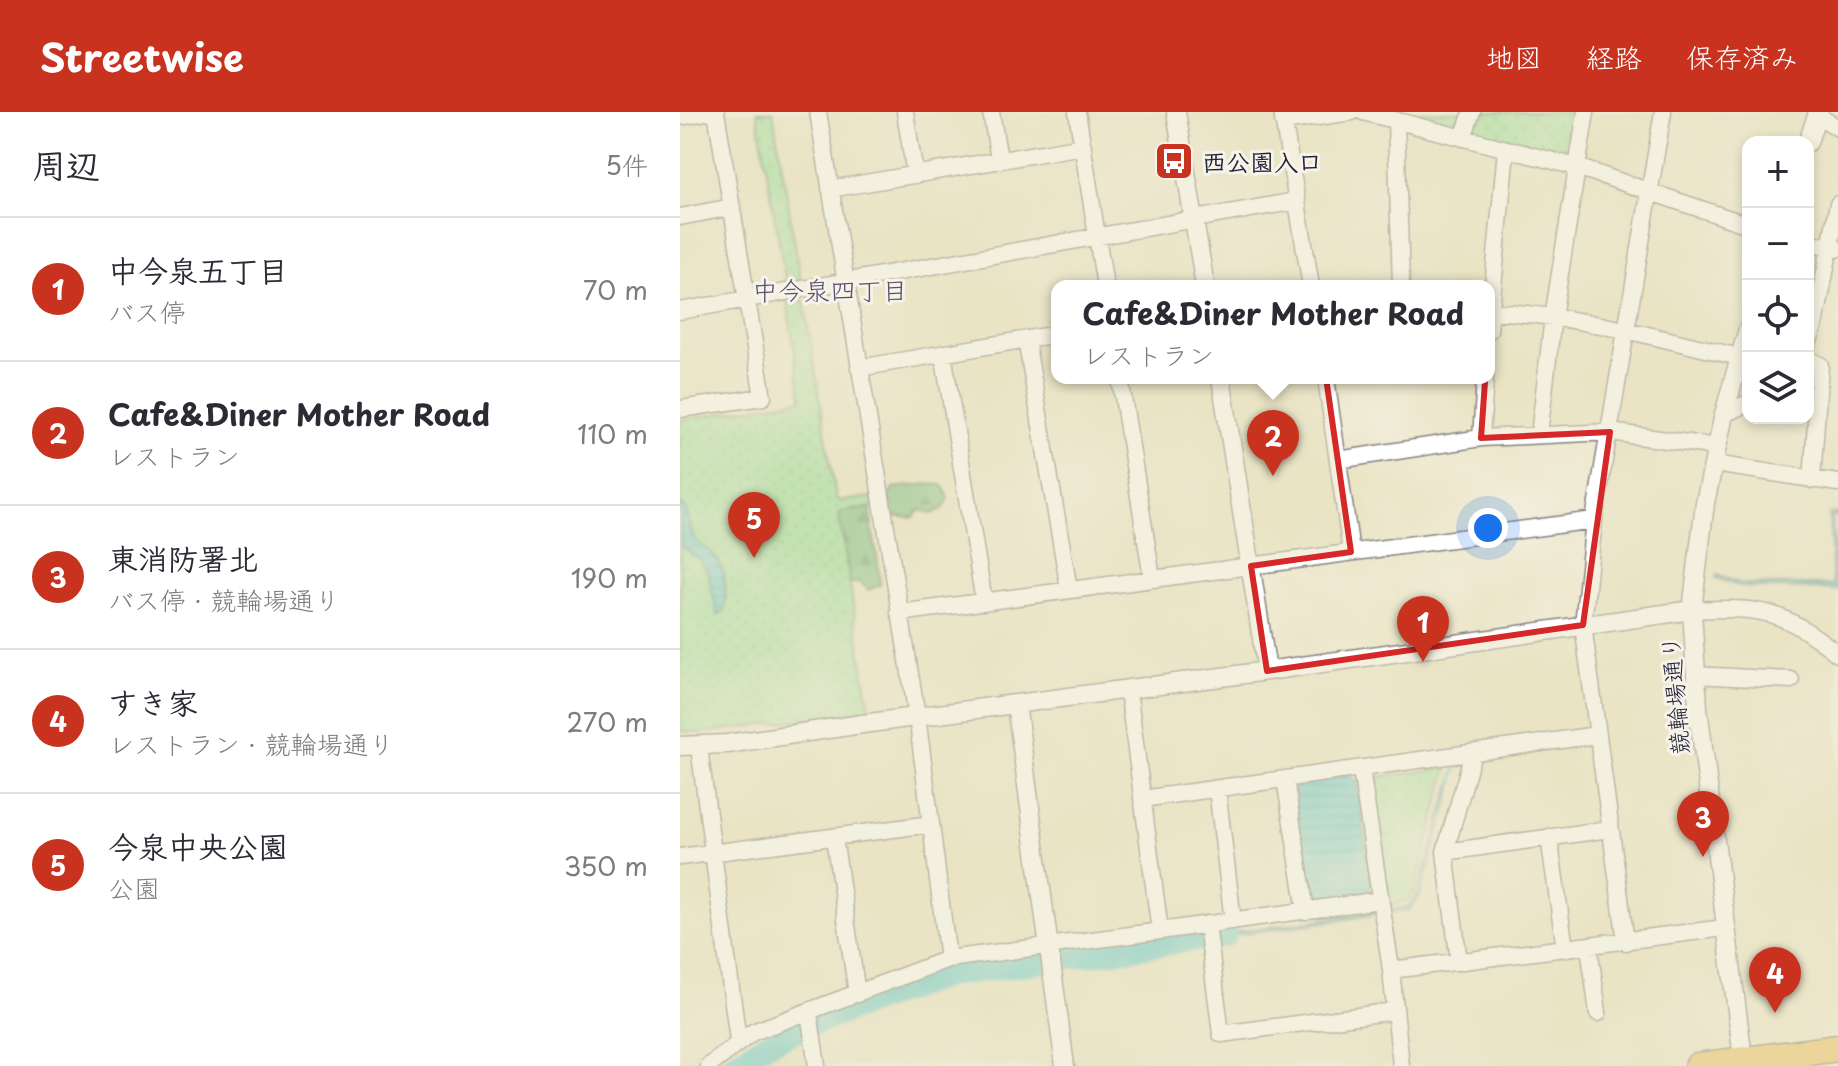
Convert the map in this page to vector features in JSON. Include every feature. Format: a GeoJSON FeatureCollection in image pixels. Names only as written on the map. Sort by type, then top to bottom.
{"type":"FeatureCollection","features":[{"type":"Feature","properties":{"kind":"highway"},"geometry":{"type":"LineString","coordinates":[[1698,1066],[1744,1063],[1838,1048]]}},
{"type":"Feature","properties":{"kind":"street"},"geometry":{"type":"LineString","coordinates":[[680,117],[706,112]]}},
{"type":"Feature","properties":{"kind":"street"},"geometry":{"type":"LineString","coordinates":[[680,409],[763,397],[716,112]]}},
{"type":"Feature","properties":{"kind":"street"},"geometry":{"type":"LineString","coordinates":[[818,112],[917,716],[948,959]]}},
{"type":"Feature","properties":{"kind":"street"},"geometry":{"type":"LineString","coordinates":[[905,112],[915,175]]}},
{"type":"Feature","properties":{"kind":"street"},"geometry":{"type":"LineString","coordinates":[[991,112],[999,159]]}},
{"type":"Feature","properties":{"kind":"street"},"geometry":{"type":"LineString","coordinates":[[1077,112],[1104,280]]}},
{"type":"Feature","properties":{"kind":"street"},"geometry":{"type":"LineString","coordinates":[[1176,112],[1204,280]]}},
{"type":"Feature","properties":{"kind":"street"},"geometry":{"type":"LineString","coordinates":[[1310,280],[1283,117],[1352,112]]}},
{"type":"Feature","properties":{"kind":"street"},"geometry":{"type":"LineString","coordinates":[[1363,112],[1577,167],[1742,223]]}},
{"type":"Feature","properties":{"kind":"street"},"geometry":{"type":"LineString","coordinates":[[1463,138],[1472,112]]}},
{"type":"Feature","properties":{"kind":"street"},"geometry":{"type":"LineString","coordinates":[[1539,435],[1553,317],[1586,112]]}},
{"type":"Feature","properties":{"kind":"street"},"geometry":{"type":"LineString","coordinates":[[1626,942],[1583,625],[1594,520],[1663,112]]}},
{"type":"Feature","properties":{"kind":"street"},"geometry":{"type":"LineString","coordinates":[[1810,136],[1817,113],[1838,128]]}},
{"type":"Feature","properties":{"kind":"street"},"geometry":{"type":"LineString","coordinates":[[1396,121],[1401,280]]}},
{"type":"Feature","properties":{"kind":"street"},"geometry":{"type":"LineString","coordinates":[[830,189],[1083,146]]}},
{"type":"Feature","properties":{"kind":"street"},"geometry":{"type":"LineString","coordinates":[[1493,280],[1506,149]]}},
{"type":"Feature","properties":{"kind":"street"},"geometry":{"type":"LineString","coordinates":[[680,311],[1296,201]]}},
{"type":"Feature","properties":{"kind":"street"},"geometry":{"type":"LineString","coordinates":[[1814,328],[1834,248],[1838,204]]}},
{"type":"Feature","properties":{"kind":"street"},"geometry":{"type":"LineString","coordinates":[[680,217],[732,207]]}},
{"type":"Feature","properties":{"kind":"street"},"geometry":{"type":"LineString","coordinates":[[1814,243],[1834,248]]}},
{"type":"Feature","properties":{"kind":"street"},"geometry":{"type":"LineString","coordinates":[[1495,311],[1625,329],[1739,357]]}},
{"type":"Feature","properties":{"kind":"street"},"geometry":{"type":"LineString","coordinates":[[859,368],[1051,335]]}},
{"type":"Feature","properties":{"kind":"street"},"geometry":{"type":"LineString","coordinates":[[1026,339],[1069,589]]}},
{"type":"Feature","properties":{"kind":"street","name":"競輪場通り"},"geometry":{"type":"LineString","coordinates":[[1742,348],[1724,414],[1700,537],[1692,610],[1695,675],[1744,1063]]}},
{"type":"Feature","properties":{"kind":"street"},"geometry":{"type":"LineString","coordinates":[[943,353],[984,602]]}},
{"type":"Feature","properties":{"kind":"street"},"geometry":{"type":"LineString","coordinates":[[1812,480],[1820,365],[1814,362]]}},
{"type":"Feature","properties":{"kind":"street"},"geometry":{"type":"LineString","coordinates":[[1121,384],[1152,578]]}},
{"type":"Feature","properties":{"kind":"street"},"geometry":{"type":"LineString","coordinates":[[1222,384],[1267,671]]}},
{"type":"Feature","properties":{"kind":"street"},"geometry":{"type":"LineString","coordinates":[[1327,384],[1351,552]]}},
{"type":"Feature","properties":{"kind":"street"},"geometry":{"type":"LineString","coordinates":[[1481,438],[1485,384]]}},
{"type":"Feature","properties":{"kind":"street"},"geometry":{"type":"LineString","coordinates":[[1819,388],[1838,389]]}},
{"type":"Feature","properties":{"kind":"street"},"geometry":{"type":"LineString","coordinates":[[1724,414],[1742,406]]}},
{"type":"Feature","properties":{"kind":"street"},"geometry":{"type":"LineString","coordinates":[[1338,460],[1481,438],[1610,432],[1812,480],[1838,483]]}},
{"type":"Feature","properties":{"kind":"street"},"geometry":{"type":"LineString","coordinates":[[899,613],[1594,520]]}},
{"type":"Feature","properties":{"kind":"street"},"geometry":{"type":"LineString","coordinates":[[738,1041],[713,853],[689,746],[1128,690],[1692,610],[1747,608],[1779,614],[1815,635],[1838,654]]}},
{"type":"Feature","properties":{"kind":"street"},"geometry":{"type":"LineString","coordinates":[[1695,675],[1791,680]]}},
{"type":"Feature","properties":{"kind":"street"},"geometry":{"type":"LineString","coordinates":[[1128,690],[1160,931]]}},
{"type":"Feature","properties":{"kind":"street"},"geometry":{"type":"LineString","coordinates":[[1016,704],[1065,1066]]}},
{"type":"Feature","properties":{"kind":"street"},"geometry":{"type":"LineString","coordinates":[[1142,799],[1597,735]]}},
{"type":"Feature","properties":{"kind":"street"},"geometry":{"type":"LineString","coordinates":[[1459,962],[1445,852],[1471,753]]}},
{"type":"Feature","properties":{"kind":"street"},"geometry":{"type":"LineString","coordinates":[[1361,769],[1391,970],[1401,1066]]}},
{"type":"Feature","properties":{"kind":"street"},"geometry":{"type":"LineString","coordinates":[[1285,779],[1306,911]]}},
{"type":"Feature","properties":{"kind":"street"},"geometry":{"type":"LineString","coordinates":[[1217,789],[1233,921]]}},
{"type":"Feature","properties":{"kind":"street"},"geometry":{"type":"LineString","coordinates":[[680,857],[931,824]]}},
{"type":"Feature","properties":{"kind":"street"},"geometry":{"type":"LineString","coordinates":[[1445,852],[1610,829]]}},
{"type":"Feature","properties":{"kind":"street"},"geometry":{"type":"LineString","coordinates":[[834,837],[857,994]]}},
{"type":"Feature","properties":{"kind":"street"},"geometry":{"type":"LineString","coordinates":[[1549,837],[1565,949]]}},
{"type":"Feature","properties":{"kind":"street"},"geometry":{"type":"LineString","coordinates":[[709,1066],[753,1032],[948,959],[1380,900]]}},
{"type":"Feature","properties":{"kind":"street"},"geometry":{"type":"LineString","coordinates":[[1207,924],[1221,1034],[1395,1011]]}},
{"type":"Feature","properties":{"kind":"street"},"geometry":{"type":"LineString","coordinates":[[1391,970],[1725,928]]}},
{"type":"Feature","properties":{"kind":"street"},"geometry":{"type":"LineString","coordinates":[[1589,946],[1598,1013]]}},
{"type":"Feature","properties":{"kind":"street"},"geometry":{"type":"LineString","coordinates":[[809,1012],[817,1066]]}},
{"type":"Feature","properties":{"kind":"highlighted area"},"geometry":{"type":"Polygon","coordinates":[[[1490,311],[1481,438],[1610,432],[1583,625],[1267,671],[1251,566],[1351,552],[1320,336],[1490,311]]]}},
{"type":"Feature","properties":{"kind":"green space"},"geometry":{"type":"Polygon","coordinates":[[[757,112],[773,112],[801,282],[786,284],[757,112]]]}},
{"type":"Feature","properties":{"kind":"green space"},"geometry":{"type":"Polygon","coordinates":[[[1405,112],[1462,112],[1455,128],[1405,112]]]}},
{"type":"Feature","properties":{"kind":"green space"},"geometry":{"type":"Polygon","coordinates":[[[1476,112],[1579,112],[1573,155],[1565,160],[1471,135],[1476,112]]]}},
{"type":"Feature","properties":{"kind":"green space"},"geometry":{"type":"Polygon","coordinates":[[[804,300],[836,498],[840,501],[873,497],[875,507],[841,512],[839,516],[870,711],[701,733],[680,731],[680,420],[802,399],[787,303],[804,300]]]}},
{"type":"Feature","properties":{"kind":"green space"},"geometry":{"type":"Polygon","coordinates":[[[943,485],[949,498],[944,508],[932,514],[920,510],[913,518],[890,516],[887,500],[893,488],[943,485]]]}},
{"type":"Feature","properties":{"kind":"green space"},"geometry":{"type":"Polygon","coordinates":[[[871,508],[880,585],[868,590],[861,582],[850,583],[839,516],[841,512],[871,508]]]}},
{"type":"Feature","properties":{"kind":"green space"},"geometry":{"type":"Polygon","coordinates":[[[1448,768],[1414,893],[1406,901],[1389,905],[1372,784],[1378,777],[1448,768]]]}},
{"type":"Feature","properties":{"kind":"water"},"geometry":{"type":"Polygon","coordinates":[[[680,503],[687,513],[694,536],[714,555],[721,568],[726,597],[724,611],[718,615],[702,562],[680,544],[680,503]]]}},
{"type":"Feature","properties":{"kind":"water"},"geometry":{"type":"Polygon","coordinates":[[[1838,513],[1832,517],[1838,590],[1741,587],[1716,578],[1717,575],[1742,584],[1833,585],[1829,514],[1838,513]]]}},
{"type":"Feature","properties":{"kind":"water"},"geometry":{"type":"Polygon","coordinates":[[[1349,775],[1357,781],[1372,885],[1365,895],[1318,901],[1310,894],[1293,792],[1301,782],[1349,775]]]}},
{"type":"Feature","properties":{"kind":"water"},"geometry":{"type":"Polygon","coordinates":[[[1452,780],[1455,780],[1420,897],[1409,910],[1225,936],[1225,933],[1407,907],[1417,895],[1452,780]]]}},
{"type":"Feature","properties":{"kind":"water"},"geometry":{"type":"Polygon","coordinates":[[[1027,962],[1027,967],[953,976],[825,1022],[824,1019],[953,974],[1027,962]]]}},
{"type":"Feature","properties":{"kind":"waterway"},"geometry":{"type":"LineString","coordinates":[[1452,783],[1459,760]]}},
{"type":"Feature","properties":{"kind":"waterway"},"geometry":{"type":"LineString","coordinates":[[731,1066],[757,1049],[799,1030],[954,974],[1225,935]]}},
{"type":"Feature","properties":{"kind":"place","name":"西公園入口"},"geometry":{"type":"Point","coordinates":[1174,161]}},
{"type":"Feature","properties":{"kind":"place","name":"Cafe&Diner Mother Road"},"geometry":{"type":"Point","coordinates":[1273,476]}},
{"type":"Feature","properties":{"kind":"place","name":"今泉中央公園"},"geometry":{"type":"Point","coordinates":[754,558]}},
{"type":"Feature","properties":{"kind":"place","name":"中今泉五丁目"},"geometry":{"type":"Point","coordinates":[1423,662]}},
{"type":"Feature","properties":{"kind":"place","name":"東消防署北"},"geometry":{"type":"Point","coordinates":[1703,857]}},
{"type":"Feature","properties":{"kind":"place","name":"すき家"},"geometry":{"type":"Point","coordinates":[1775,1013]}},
{"type":"Feature","properties":{"kind":"district","name":"中今泉四丁目"},"geometry":{"type":"Point","coordinates":[830,289]}}]}
